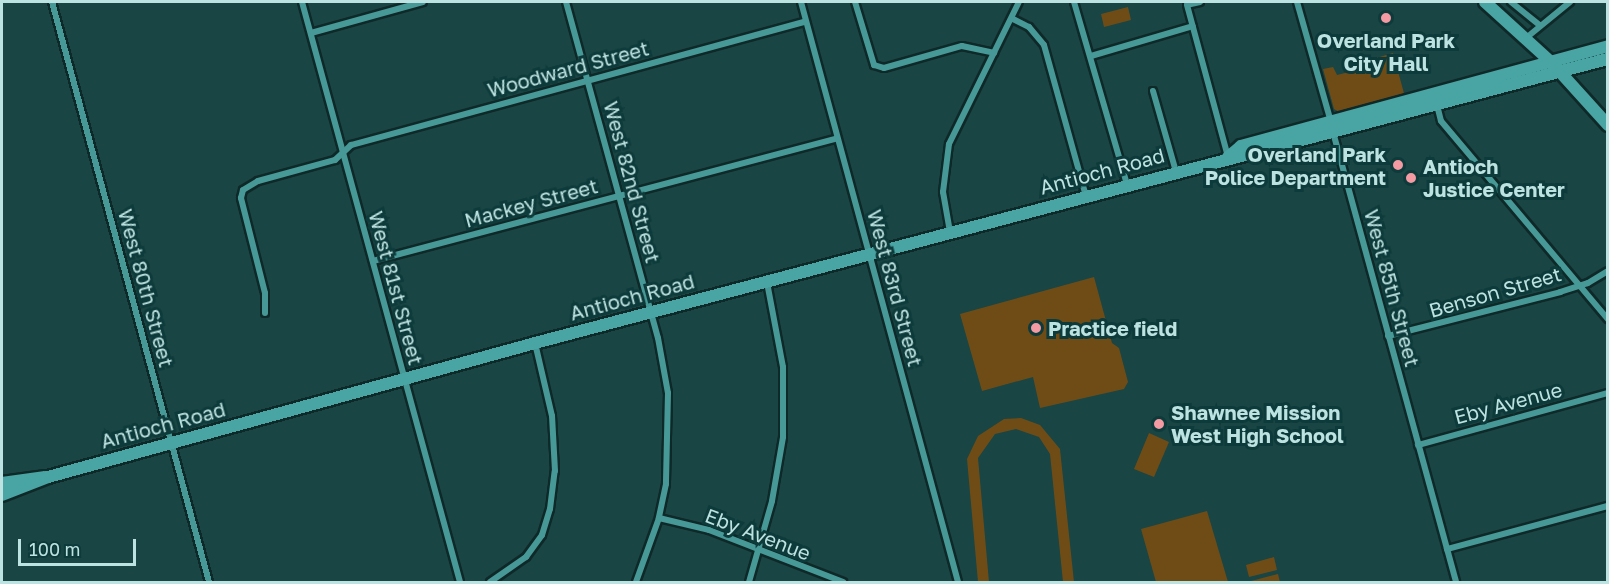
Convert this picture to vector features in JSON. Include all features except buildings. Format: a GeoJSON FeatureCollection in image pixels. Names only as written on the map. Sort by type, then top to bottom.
{"type":"FeatureCollection","features":[{"type":"Feature","properties":{"kind":"main road"},"geometry":{"type":"LineString","coordinates":[[1485,2],[1551,62],[1608,125]]}},
{"type":"Feature","properties":{"kind":"main road","name":"Antioch Road"},"geometry":{"type":"LineString","coordinates":[[2,495],[48,477],[651,312],[1228,157],[1246,156],[1433,93],[1608,46]]}},
{"type":"Feature","properties":{"kind":"main road","name":"Antioch Road"},"geometry":{"type":"LineString","coordinates":[[1332,127],[1437,105],[1608,59]]}},
{"type":"Feature","properties":{"kind":"main road","name":"Antioch Road"},"geometry":{"type":"LineString","coordinates":[[2,483],[48,477]]}},
{"type":"Feature","properties":{"kind":"street","name":"West 80th Street"},"geometry":{"type":"LineString","coordinates":[[52,2],[209,582]]}},
{"type":"Feature","properties":{"kind":"street","name":"West 81st Street"},"geometry":{"type":"LineString","coordinates":[[302,2],[460,582]]}},
{"type":"Feature","properties":{"kind":"street"},"geometry":{"type":"LineString","coordinates":[[311,33],[423,2]]}},
{"type":"Feature","properties":{"kind":"street","name":"West 82nd Street"},"geometry":{"type":"LineString","coordinates":[[566,2],[651,312],[668,393],[669,459],[659,518],[636,582]]}},
{"type":"Feature","properties":{"kind":"street","name":"West 83rd Street"},"geometry":{"type":"LineString","coordinates":[[801,2],[958,582]]}},
{"type":"Feature","properties":{"kind":"street"},"geometry":{"type":"LineString","coordinates":[[855,2],[874,65],[884,68],[962,46],[994,53]]}},
{"type":"Feature","properties":{"kind":"street"},"geometry":{"type":"LineString","coordinates":[[950,232],[943,192],[945,160],[965,106],[1013,19],[1019,2]]}},
{"type":"Feature","properties":{"kind":"street"},"geometry":{"type":"LineString","coordinates":[[1074,2],[1127,185]]}},
{"type":"Feature","properties":{"kind":"street"},"geometry":{"type":"LineString","coordinates":[[1200,2],[1187,5],[1228,157]]}},
{"type":"Feature","properties":{"kind":"street","name":"West 85th Street"},"geometry":{"type":"LineString","coordinates":[[1298,2],[1456,582]]}},
{"type":"Feature","properties":{"kind":"street"},"geometry":{"type":"LineString","coordinates":[[1511,2],[1539,25]]}},
{"type":"Feature","properties":{"kind":"street"},"geometry":{"type":"LineString","coordinates":[[1526,38],[1539,25],[1570,2]]}},
{"type":"Feature","properties":{"kind":"street"},"geometry":{"type":"LineString","coordinates":[[1013,19],[1029,27],[1044,45],[1086,196]]}},
{"type":"Feature","properties":{"kind":"street","name":"Woodward Street"},"geometry":{"type":"LineString","coordinates":[[265,313],[265,293],[241,198],[243,190],[258,181],[335,160],[351,145],[805,21]]}},
{"type":"Feature","properties":{"kind":"street"},"geometry":{"type":"LineString","coordinates":[[1091,56],[1193,26]]}},
{"type":"Feature","properties":{"kind":"street"},"geometry":{"type":"LineString","coordinates":[[1153,91],[1176,172]]}},
{"type":"Feature","properties":{"kind":"street"},"geometry":{"type":"LineString","coordinates":[[1433,93],[1442,121],[1608,319]]}},
{"type":"Feature","properties":{"kind":"street","name":"Mackey Street"},"geometry":{"type":"LineString","coordinates":[[373,261],[837,138]]}},
{"type":"Feature","properties":{"kind":"street","name":"Benson Street"},"geometry":{"type":"LineString","coordinates":[[1388,336],[1578,285],[1608,271]]}},
{"type":"Feature","properties":{"kind":"street"},"geometry":{"type":"LineString","coordinates":[[749,582],[779,471],[784,405],[780,338],[767,282]]}},
{"type":"Feature","properties":{"kind":"street"},"geometry":{"type":"LineString","coordinates":[[490,582],[526,557],[542,535],[550,509],[555,471],[552,416],[535,344]]}},
{"type":"Feature","properties":{"kind":"street","name":"Eby Avenue"},"geometry":{"type":"LineString","coordinates":[[1418,445],[1608,393]]}},
{"type":"Feature","properties":{"kind":"street"},"geometry":{"type":"LineString","coordinates":[[1447,549],[1608,506]]}},
{"type":"Feature","properties":{"kind":"street","name":"Eby Avenue"},"geometry":{"type":"LineString","coordinates":[[659,518],[709,530],[758,551],[843,582]]}},
{"type":"Feature","properties":{"kind":"shaded area"},"geometry":{"type":"Polygon","coordinates":[[[1128,7],[1131,20],[1104,27],[1101,14],[1128,7]]]}},
{"type":"Feature","properties":{"kind":"shaded area"},"geometry":{"type":"Polygon","coordinates":[[[1393,53],[1405,97],[1341,113],[1334,109],[1323,69],[1333,67],[1337,75],[1377,65],[1376,58],[1393,53]]]}},
{"type":"Feature","properties":{"kind":"shaded area","name":"Practice field"},"geometry":{"type":"Polygon","coordinates":[[[1094,277],[1112,343],[1119,348],[1128,382],[1124,389],[1040,408],[1033,377],[982,391],[960,314],[1094,277]]]}},
{"type":"Feature","properties":{"kind":"shaded area"},"geometry":{"type":"Polygon","coordinates":[[[1021,418],[1040,425],[1060,449],[1074,582],[1063,582],[1050,454],[1039,437],[1016,429],[995,434],[978,458],[989,582],[978,582],[967,459],[978,436],[1004,419],[1021,418]]]}},
{"type":"Feature","properties":{"kind":"shaded area"},"geometry":{"type":"Polygon","coordinates":[[[1149,433],[1169,442],[1154,477],[1134,469],[1149,433]]]}},
{"type":"Feature","properties":{"kind":"shaded area"},"geometry":{"type":"Polygon","coordinates":[[[1207,511],[1228,582],[1156,582],[1141,529],[1207,511]]]}},
{"type":"Feature","properties":{"kind":"shaded area"},"geometry":{"type":"Polygon","coordinates":[[[1274,557],[1277,570],[1249,577],[1246,565],[1274,557]]]}},
{"type":"Feature","properties":{"kind":"shaded area"},"geometry":{"type":"Polygon","coordinates":[[[1278,574],[1280,582],[1251,582],[1251,581],[1278,574]]]}},
{"type":"Feature","properties":{"kind":"place","name":"Overland Park City Hall"},"geometry":{"type":"Point","coordinates":[1386,18]}},
{"type":"Feature","properties":{"kind":"place","name":"Overland Park Police Department"},"geometry":{"type":"Point","coordinates":[1398,165]}},
{"type":"Feature","properties":{"kind":"place","name":"Antioch Justice Center"},"geometry":{"type":"Point","coordinates":[1411,178]}},
{"type":"Feature","properties":{"kind":"place","name":"Practice field"},"geometry":{"type":"Point","coordinates":[1036,328]}},
{"type":"Feature","properties":{"kind":"place","name":"Shawnee Mission West High School"},"geometry":{"type":"Point","coordinates":[1159,424]}}]}
